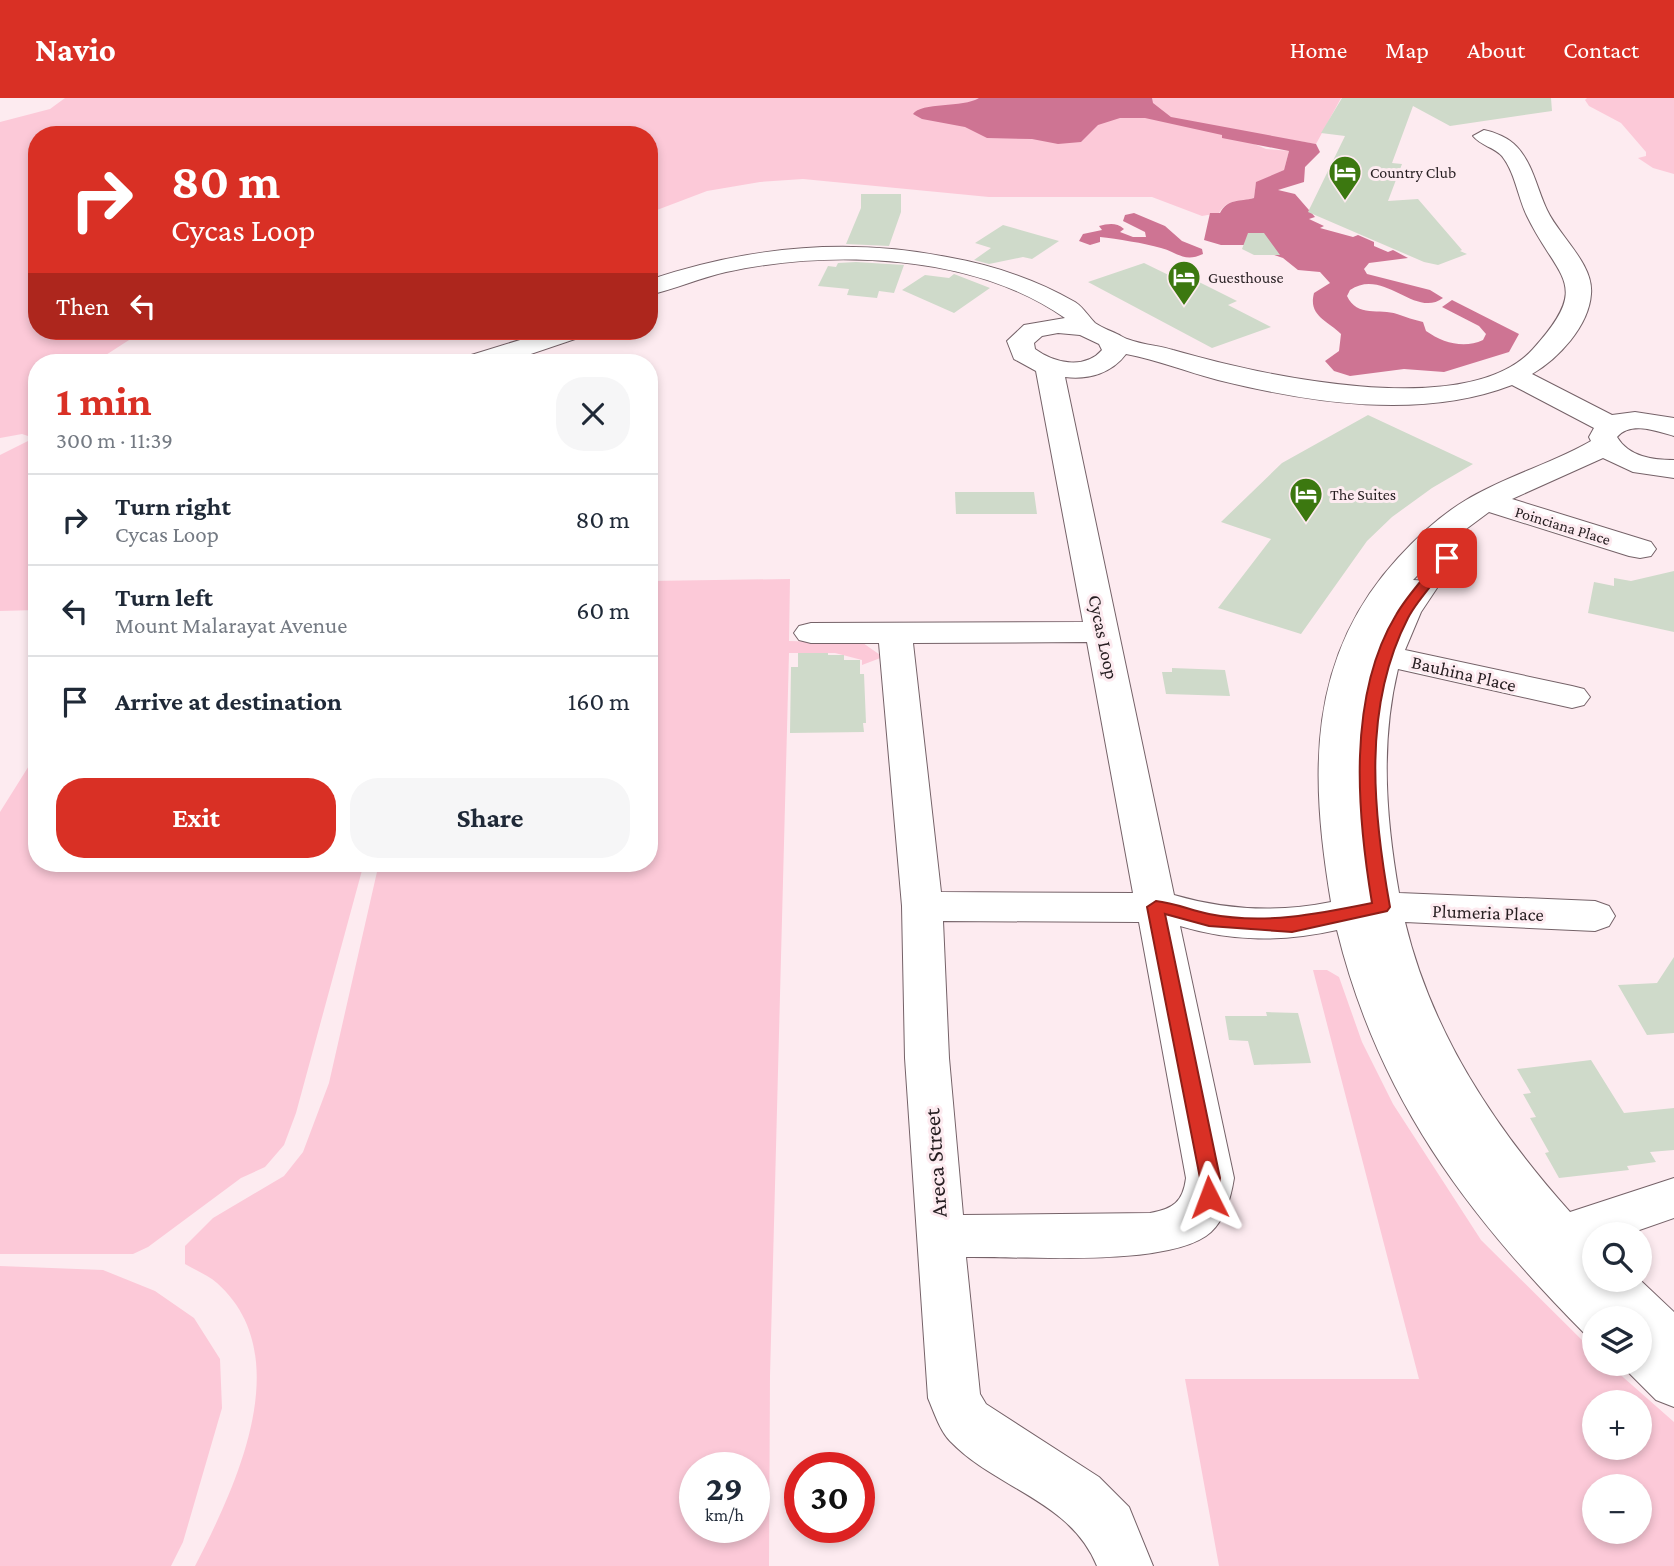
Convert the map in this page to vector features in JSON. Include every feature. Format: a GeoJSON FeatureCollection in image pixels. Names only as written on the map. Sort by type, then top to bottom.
{"type":"FeatureCollection","features":[{"type":"Feature","properties":{"kind":"street"},"geometry":{"type":"LineString","coordinates":[[1114,344],[1112,358],[1093,367],[1049,366],[1023,353],[1020,341],[1025,335],[1058,325],[1085,328],[1099,332],[1114,344],[1240,376],[1355,394],[1441,393],[1492,384],[1514,375],[1545,355],[1562,334],[1578,303],[1579,284],[1572,266],[1538,216],[1513,156],[1484,136]]}},
{"type":"Feature","properties":{"kind":"street"},"geometry":{"type":"LineString","coordinates":[[658,285],[692,273],[759,258],[831,251],[883,253],[934,261],[1003,278],[1069,310],[1085,328]]}},
{"type":"Feature","properties":{"kind":"street"},"geometry":{"type":"LineString","coordinates":[[508,354],[548,340]]}},
{"type":"Feature","properties":{"kind":"street","name":"Cycas Loop"},"geometry":{"type":"LineString","coordinates":[[1049,366],[1161,908],[1210,1178],[1209,1197],[1202,1211]]}},
{"type":"Feature","properties":{"kind":"street"},"geometry":{"type":"LineString","coordinates":[[1514,375],[1616,444],[1674,469]]}},
{"type":"Feature","properties":{"kind":"street"},"geometry":{"type":"LineString","coordinates":[[1594,1306],[1546,1240],[1438,1121],[1406,1067],[1378,1000],[1358,912],[1373,859],[1366,771],[1371,652],[1433,573],[1497,504],[1616,444],[1637,421],[1674,427]]}},
{"type":"Feature","properties":{"kind":"street","name":"Poinciana Place"},"geometry":{"type":"LineString","coordinates":[[1497,504],[1640,549]]}},
{"type":"Feature","properties":{"kind":"street"},"geometry":{"type":"LineString","coordinates":[[811,633],[1103,632]]}},
{"type":"Feature","properties":{"kind":"street","name":"Areca Street"},"geometry":{"type":"LineString","coordinates":[[895,633],[922,906],[927,1058],[940,1236],[1150,1234],[1172,1231],[1202,1211]]}},
{"type":"Feature","properties":{"kind":"street","name":"Bauhina Place"},"geometry":{"type":"LineString","coordinates":[[1371,652],[1573,697]]}},
{"type":"Feature","properties":{"kind":"street"},"geometry":{"type":"LineString","coordinates":[[922,906],[1161,908],[1209,920],[1292,925],[1358,912]]}},
{"type":"Feature","properties":{"kind":"street","name":"Plumeria Place"},"geometry":{"type":"LineString","coordinates":[[1358,912],[1595,916]]}},
{"type":"Feature","properties":{"kind":"street"},"geometry":{"type":"LineString","coordinates":[[1546,1240],[1674,1198]]}},
{"type":"Feature","properties":{"kind":"street"},"geometry":{"type":"LineString","coordinates":[[940,1236],[954,1398],[967,1422],[984,1436],[1080,1496],[1109,1527],[1125,1566]]}},
{"type":"Feature","properties":{"kind":"street"},"geometry":{"type":"LineString","coordinates":[[1546,1240],[1582,1262]]}},
{"type":"Feature","properties":{"kind":"street"},"geometry":{"type":"LineString","coordinates":[[1618,1292],[1674,1345]]}},
{"type":"Feature","properties":{"kind":"street"},"geometry":{"type":"LineString","coordinates":[[1652,1363],[1674,1383]]}},
{"type":"Feature","properties":{"kind":"shaded area"},"geometry":{"type":"Polygon","coordinates":[[[65,98],[1341,98],[1316,144],[1262,135],[1252,143],[1266,149],[1289,151],[1284,170],[1256,183],[1254,198],[1230,203],[1219,213],[1202,216],[1152,197],[989,197],[803,179],[760,182],[707,191],[658,210],[658,126],[28,126],[28,340],[129,340],[107,354],[28,354],[28,436],[22,434],[0,438],[0,122],[50,109],[65,98]]]}},
{"type":"Feature","properties":{"kind":"shaded area"},"geometry":{"type":"Polygon","coordinates":[[[979,98],[1152,98],[1153,103],[1171,117],[1316,144],[1320,152],[1305,167],[1304,182],[1278,190],[1295,194],[1315,217],[1309,219],[1324,226],[1320,228],[1353,237],[1358,235],[1374,242],[1374,246],[1388,252],[1393,250],[1408,258],[1369,263],[1364,269],[1367,274],[1430,290],[1443,298],[1432,303],[1421,302],[1387,288],[1363,285],[1350,290],[1347,296],[1351,303],[1363,310],[1390,312],[1423,322],[1426,331],[1446,341],[1468,344],[1483,340],[1486,334],[1479,326],[1442,307],[1452,300],[1519,334],[1509,352],[1444,372],[1404,369],[1350,376],[1334,371],[1325,361],[1339,351],[1341,334],[1320,317],[1314,307],[1314,293],[1330,283],[1320,272],[1298,270],[1283,258],[1245,245],[1221,245],[1204,240],[1210,213],[1220,213],[1230,203],[1254,198],[1256,182],[1284,170],[1289,151],[1222,138],[1222,135],[1145,118],[1120,118],[1098,125],[1081,142],[1058,144],[1032,139],[987,138],[965,127],[922,119],[913,114],[924,108],[979,98]]]}},
{"type":"Feature","properties":{"kind":"shaded area"},"geometry":{"type":"Polygon","coordinates":[[[1674,98],[1674,174],[1653,168],[1638,158],[1646,156],[1646,152],[1621,123],[1589,106],[1585,100],[1674,98]]]}},
{"type":"Feature","properties":{"kind":"shaded area"},"geometry":{"type":"Polygon","coordinates":[[[1134,213],[1165,226],[1182,241],[1202,249],[1203,254],[1186,257],[1154,246],[1100,237],[1100,242],[1090,245],[1079,241],[1083,234],[1102,230],[1099,226],[1109,224],[1121,227],[1124,229],[1120,232],[1133,237],[1146,237],[1145,232],[1123,221],[1125,215],[1134,213]]]}},
{"type":"Feature","properties":{"kind":"shaded area"},"geometry":{"type":"Polygon","coordinates":[[[28,441],[28,610],[0,611],[0,455],[28,441]]]}},
{"type":"Feature","properties":{"kind":"shaded area"},"geometry":{"type":"Polygon","coordinates":[[[790,579],[789,641],[863,643],[883,657],[862,665],[862,660],[835,653],[789,653],[770,1452],[679,1452],[679,1543],[769,1543],[769,1566],[195,1566],[227,1499],[241,1461],[252,1423],[257,1384],[254,1347],[241,1313],[217,1283],[185,1264],[185,1246],[213,1218],[284,1176],[303,1152],[329,1083],[377,872],[658,872],[658,581],[790,579]]]}},
{"type":"Feature","properties":{"kind":"shaded area"},"geometry":{"type":"Polygon","coordinates":[[[28,767],[28,872],[362,872],[296,1113],[284,1145],[265,1167],[241,1178],[148,1247],[133,1254],[0,1254],[0,812],[28,767]]]}},
{"type":"Feature","properties":{"kind":"shaded area"},"geometry":{"type":"Polygon","coordinates":[[[1313,970],[1327,970],[1339,977],[1362,1042],[1393,1104],[1481,1240],[1582,1340],[1582,1376],[1622,1376],[1638,1390],[1582,1390],[1582,1460],[1652,1460],[1652,1403],[1674,1422],[1674,1566],[1219,1566],[1185,1379],[1419,1379],[1313,970]]]}},
{"type":"Feature","properties":{"kind":"shaded area"},"geometry":{"type":"Polygon","coordinates":[[[0,1266],[103,1270],[155,1291],[194,1318],[220,1359],[222,1408],[183,1542],[171,1566],[0,1566],[0,1266]]]}},
{"type":"Feature","properties":{"kind":"building"},"geometry":{"type":"Polygon","coordinates":[[[1342,98],[1551,98],[1552,111],[1450,126],[1413,106],[1392,163],[1402,164],[1388,201],[1418,199],[1462,250],[1460,251],[1467,254],[1438,265],[1424,262],[1308,212],[1345,136],[1321,133],[1342,98]]]}},
{"type":"Feature","properties":{"kind":"building"},"geometry":{"type":"Polygon","coordinates":[[[861,194],[901,194],[901,212],[889,246],[846,244],[861,208],[861,194]]]}},
{"type":"Feature","properties":{"kind":"building"},"geometry":{"type":"Polygon","coordinates":[[[1003,225],[1059,241],[1032,259],[1023,257],[989,264],[974,260],[991,248],[975,243],[1003,225]]]}},
{"type":"Feature","properties":{"kind":"building"},"geometry":{"type":"Polygon","coordinates":[[[1248,233],[1264,233],[1280,255],[1254,255],[1242,249],[1248,233]]]}},
{"type":"Feature","properties":{"kind":"building"},"geometry":{"type":"Polygon","coordinates":[[[838,263],[904,265],[894,293],[879,291],[877,298],[847,295],[849,289],[818,286],[828,266],[836,267],[838,263]]]}},
{"type":"Feature","properties":{"kind":"building","name":"Guesthouse"},"geometry":{"type":"Polygon","coordinates":[[[1144,263],[1189,285],[1199,282],[1237,301],[1228,305],[1271,327],[1212,348],[1088,282],[1144,263]]]}},
{"type":"Feature","properties":{"kind":"building"},"geometry":{"type":"Polygon","coordinates":[[[954,274],[990,288],[954,313],[902,290],[925,275],[949,278],[954,274]]]}},
{"type":"Feature","properties":{"kind":"building","name":"The Suites"},"geometry":{"type":"Polygon","coordinates":[[[1368,415],[1473,464],[1432,488],[1392,517],[1367,541],[1301,634],[1218,608],[1271,539],[1221,522],[1282,463],[1368,415]]]}},
{"type":"Feature","properties":{"kind":"building"},"geometry":{"type":"Polygon","coordinates":[[[955,492],[1034,492],[1037,514],[956,514],[955,492]]]}},
{"type":"Feature","properties":{"kind":"building"},"geometry":{"type":"Polygon","coordinates":[[[1674,571],[1674,632],[1588,613],[1594,582],[1614,586],[1614,578],[1631,581],[1674,571]]]}},
{"type":"Feature","properties":{"kind":"building"},"geometry":{"type":"Polygon","coordinates":[[[798,653],[828,653],[844,655],[844,660],[860,660],[860,674],[864,674],[864,732],[790,733],[791,667],[798,667],[798,653]]]}},
{"type":"Feature","properties":{"kind":"building"},"geometry":{"type":"Polygon","coordinates":[[[1172,668],[1225,670],[1230,696],[1166,694],[1162,672],[1172,672],[1172,668]]]}},
{"type":"Feature","properties":{"kind":"building"},"geometry":{"type":"Polygon","coordinates":[[[1674,957],[1674,1033],[1647,1035],[1618,985],[1657,983],[1674,957]]]}},
{"type":"Feature","properties":{"kind":"building"},"geometry":{"type":"Polygon","coordinates":[[[1266,1012],[1298,1013],[1311,1063],[1254,1065],[1248,1041],[1229,1040],[1225,1016],[1267,1016],[1266,1012]]]}},
{"type":"Feature","properties":{"kind":"building"},"geometry":{"type":"Polygon","coordinates":[[[1591,1060],[1624,1113],[1674,1108],[1674,1150],[1650,1152],[1656,1162],[1627,1166],[1629,1170],[1559,1178],[1545,1153],[1549,1152],[1530,1118],[1536,1117],[1523,1094],[1531,1093],[1517,1069],[1591,1060]]]}},
{"type":"Feature","properties":{"kind":"place","name":"Country Club"},"geometry":{"type":"Point","coordinates":[1345,202]}},
{"type":"Feature","properties":{"kind":"place","name":"Guesthouse"},"geometry":{"type":"Point","coordinates":[1184,307]}},
{"type":"Feature","properties":{"kind":"place","name":"The Suites"},"geometry":{"type":"Point","coordinates":[1306,524]}},
{"type":"Feature","properties":{"kind":"route"},"geometry":{"type":"LineString","coordinates":[[1209,1197],[1210,1178],[1156,907],[1175,909],[1209,920],[1292,925],[1305,925],[1326,917],[1354,915],[1381,907],[1373,859],[1366,771],[1375,697],[1385,655],[1402,615],[1447,558]]}}]}
